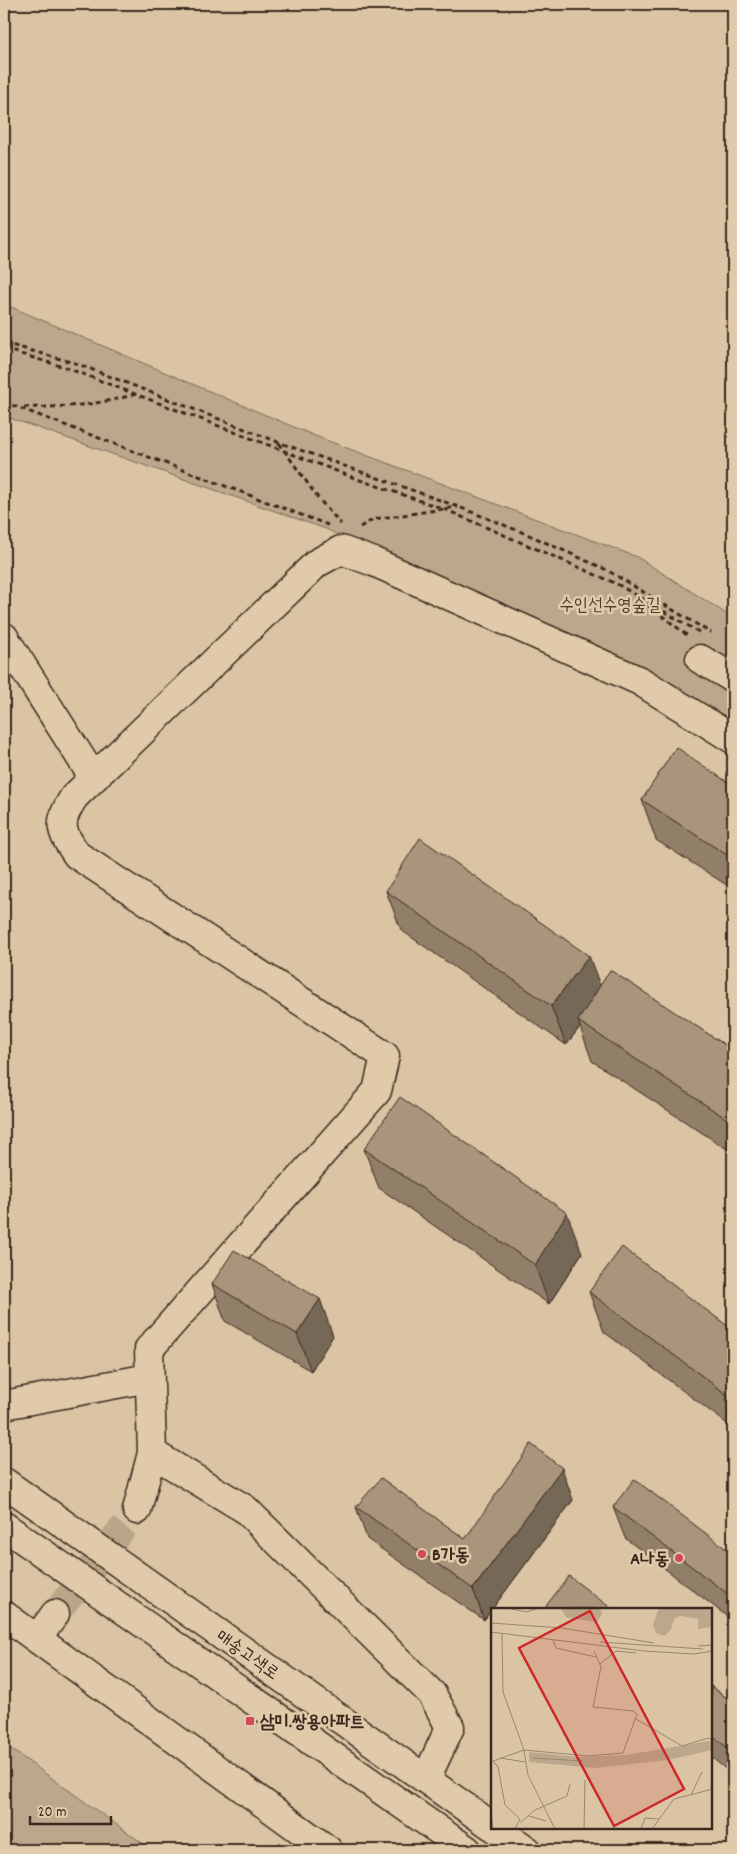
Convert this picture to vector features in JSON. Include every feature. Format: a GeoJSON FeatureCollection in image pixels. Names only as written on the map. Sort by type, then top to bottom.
{"type":"FeatureCollection","features":[{"type":"Feature","properties":{"kind":"street"},"geometry":{"type":"LineString","coordinates":[[137,1510],[152,1453],[149,1349],[376,1091],[385,1056],[77,855],[62,834],[64,813],[74,797],[317,563],[345,542],[382,566],[640,681],[733,739]]}},
{"type":"Feature","properties":{"kind":"street"},"geometry":{"type":"LineString","coordinates":[[4,637],[93,777]]}},
{"type":"Feature","properties":{"kind":"street"},"geometry":{"type":"LineString","coordinates":[[704,648],[733,678]]}},
{"type":"Feature","properties":{"kind":"street"},"geometry":{"type":"LineString","coordinates":[[4,1404],[149,1378]]}},
{"type":"Feature","properties":{"kind":"street"},"geometry":{"type":"LineString","coordinates":[[152,1453],[245,1509],[432,1694],[450,1727],[426,1779]]}},
{"type":"Feature","properties":{"kind":"street","name":"매송고색로"},"geometry":{"type":"LineString","coordinates":[[4,1482],[491,1825]]}},
{"type":"Feature","properties":{"kind":"street","name":"매송고색로"},"geometry":{"type":"LineString","coordinates":[[4,1526],[467,1850]]}},
{"type":"Feature","properties":{"kind":"street"},"geometry":{"type":"LineString","coordinates":[[37,1639],[55,1614]]}},
{"type":"Feature","properties":{"kind":"street"},"geometry":{"type":"LineString","coordinates":[[4,1615],[328,1850]]}},
{"type":"Feature","properties":{"kind":"street"},"geometry":{"type":"LineString","coordinates":[[496,1829],[527,1850]]}},
{"type":"Feature","properties":{"kind":"path"},"geometry":{"type":"LineString","coordinates":[[4,343],[78,364],[278,442],[459,507],[607,570],[718,637]]}},
{"type":"Feature","properties":{"kind":"path"},"geometry":{"type":"LineString","coordinates":[[4,350],[67,368],[137,393],[285,452],[444,509],[617,584],[665,616],[704,648]]}},
{"type":"Feature","properties":{"kind":"path"},"geometry":{"type":"LineString","coordinates":[[20,407],[68,408],[114,400],[137,393]]}},
{"type":"Feature","properties":{"kind":"path"},"geometry":{"type":"LineString","coordinates":[[4,402],[345,542]]}},
{"type":"Feature","properties":{"kind":"path"},"geometry":{"type":"LineString","coordinates":[[278,442],[318,498],[345,542]]}},
{"type":"Feature","properties":{"kind":"path"},"geometry":{"type":"LineString","coordinates":[[345,542],[374,519],[459,507]]}},
{"type":"Feature","properties":{"kind":"path"},"geometry":{"type":"LineString","coordinates":[[617,584],[704,648]]}},
{"type":"Feature","properties":{"kind":"green space","name":"수인선수영숲길"},"geometry":{"type":"Polygon","coordinates":[[[4,304],[315,436],[637,557],[733,618],[733,724],[326,529],[4,416],[4,304]]]}},
{"type":"Feature","properties":{"kind":"green space"},"geometry":{"type":"Polygon","coordinates":[[[4,1744],[152,1850],[4,1850],[4,1744]]]}},
{"type":"Feature","properties":{"kind":"building"},"geometry":{"type":"Polygon","coordinates":[[[676,747],[733,786],[733,859],[642,800],[676,747]]]}},
{"type":"Feature","properties":{"kind":"building"},"geometry":{"type":"Polygon","coordinates":[[[420,838],[589,956],[551,1006],[386,891],[420,838]]]}},
{"type":"Feature","properties":{"kind":"building"},"geometry":{"type":"Polygon","coordinates":[[[610,970],[733,1050],[733,1123],[578,1021],[610,970]]]}},
{"type":"Feature","properties":{"kind":"building"},"geometry":{"type":"Polygon","coordinates":[[[400,1097],[567,1213],[535,1265],[364,1149],[400,1097]]]}},
{"type":"Feature","properties":{"kind":"building"},"geometry":{"type":"Polygon","coordinates":[[[622,1247],[733,1330],[733,1399],[589,1292],[622,1247]]]}},
{"type":"Feature","properties":{"kind":"building"},"geometry":{"type":"Polygon","coordinates":[[[234,1250],[320,1299],[297,1334],[212,1284],[234,1250]]]}},
{"type":"Feature","properties":{"kind":"building"},"geometry":{"type":"Polygon","coordinates":[[[531,1444],[562,1468],[473,1589],[356,1507],[381,1478],[465,1539],[531,1444]]]}},
{"type":"Feature","properties":{"kind":"building"},"geometry":{"type":"Polygon","coordinates":[[[634,1479],[733,1554],[733,1598],[613,1507],[634,1479]]]}},
{"type":"Feature","properties":{"kind":"building"},"geometry":{"type":"Polygon","coordinates":[[[569,1576],[611,1608],[549,1608],[546,1606],[569,1576]]]}},
{"type":"Feature","properties":{"kind":"building"},"geometry":{"type":"Polygon","coordinates":[[[712,1687],[733,1703],[733,1752],[712,1736],[712,1687]]]}},
{"type":"Feature","properties":{"kind":"tunnel"},"geometry":{"type":"LineString","coordinates":[[55,1614],[137,1510]]}},
{"type":"Feature","properties":{"kind":"place","name":"B가동"},"geometry":{"type":"Point","coordinates":[422,1554]}},
{"type":"Feature","properties":{"kind":"place","name":"A나동"},"geometry":{"type":"Point","coordinates":[679,1558]}},
{"type":"Feature","properties":{"kind":"place","name":"삼미.쌍용아파트"},"geometry":{"type":"Point","coordinates":[250,1721]}}]}
